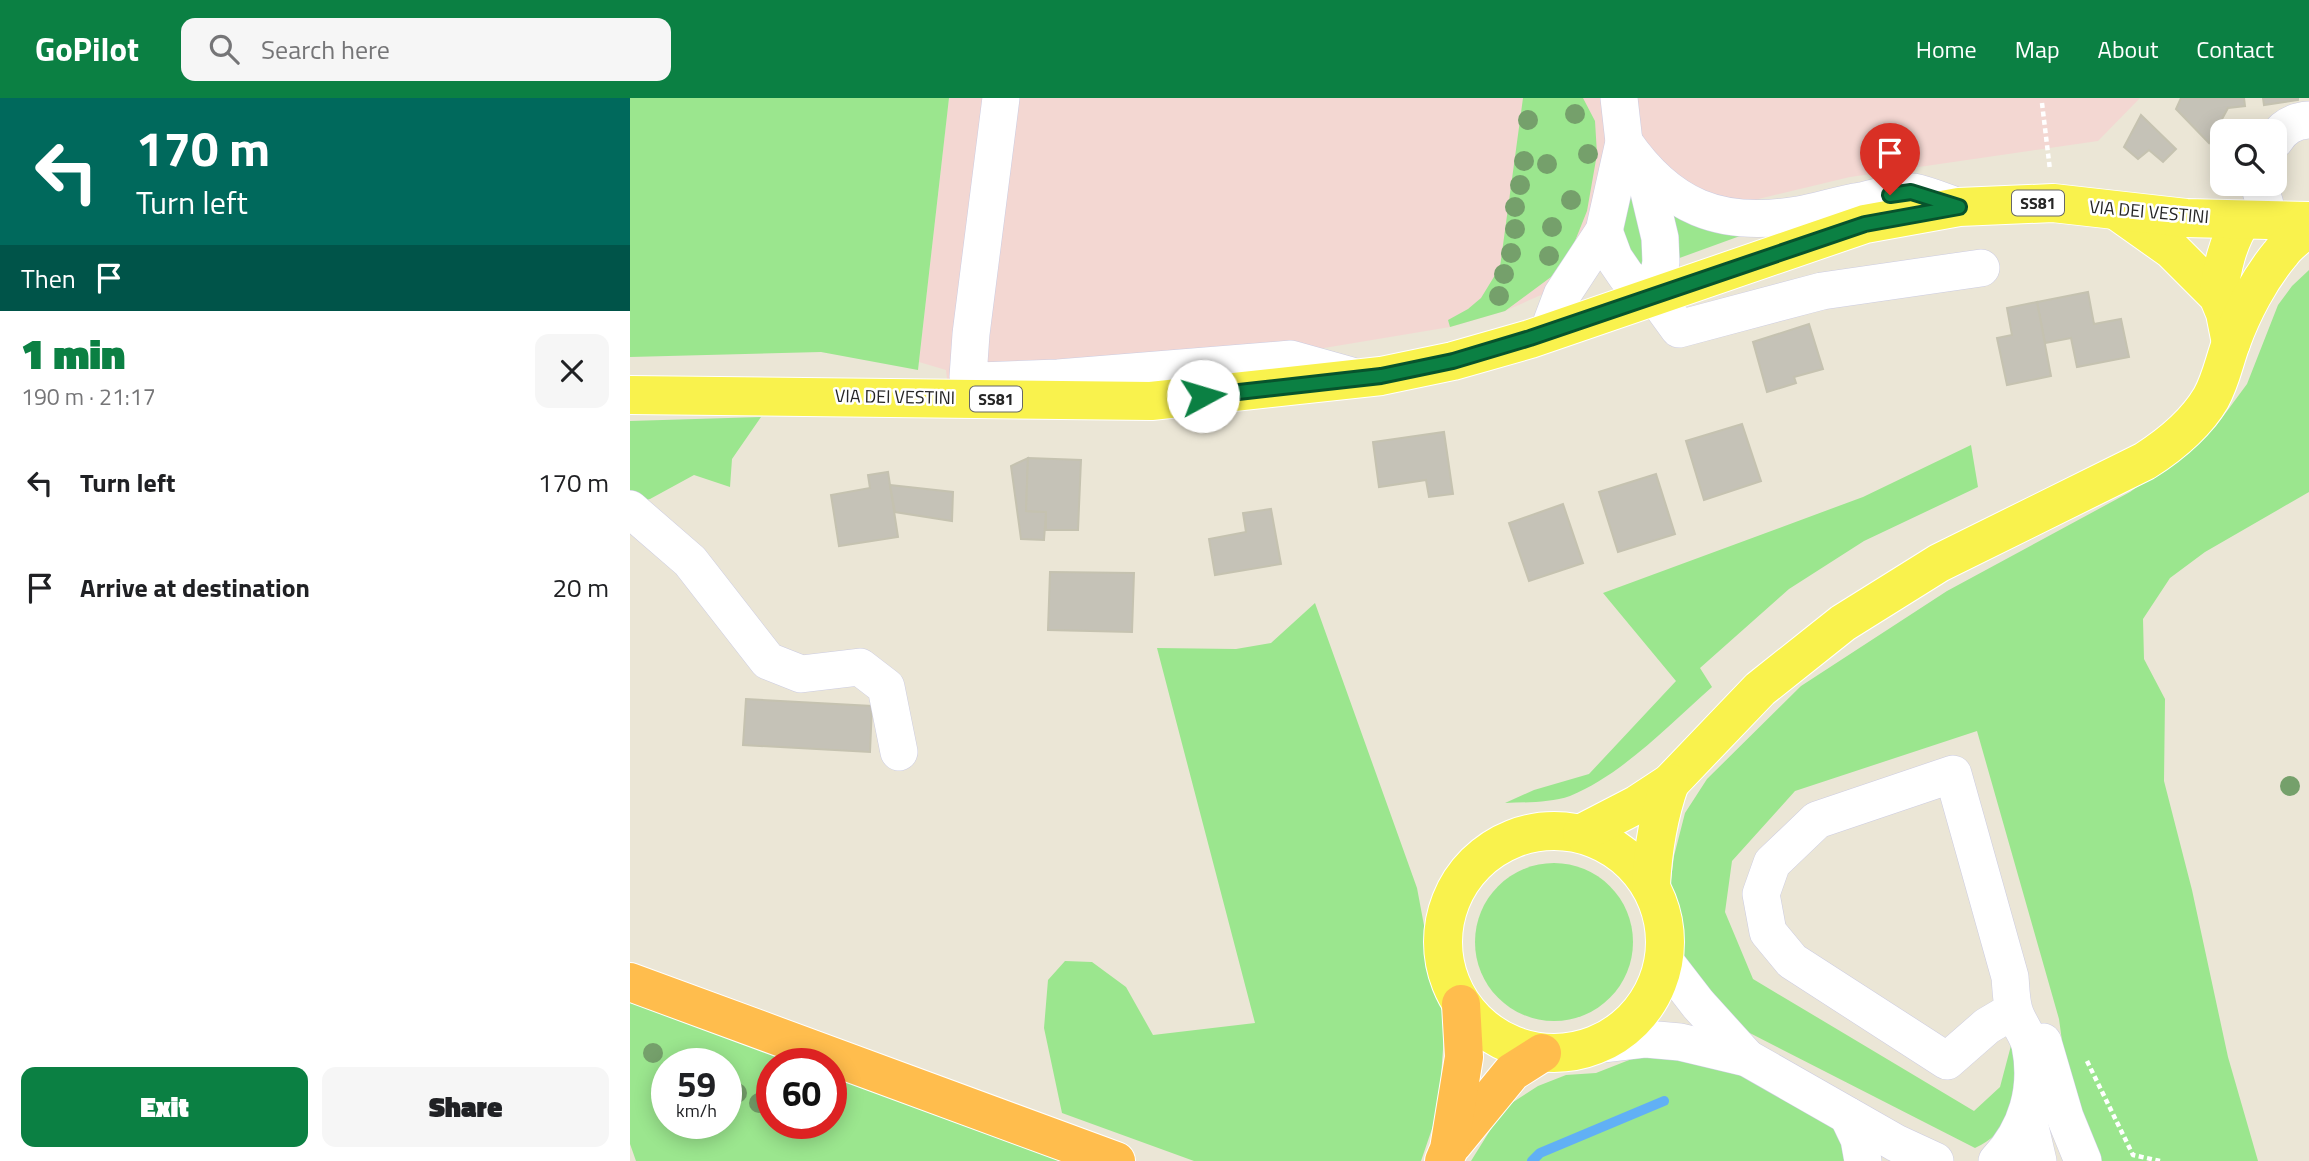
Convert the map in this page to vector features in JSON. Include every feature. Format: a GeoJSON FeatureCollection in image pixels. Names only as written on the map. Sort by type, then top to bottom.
{"type":"FeatureCollection","features":[{"type":"Feature","properties":{"kind":"highway"},"geometry":{"type":"LineString","coordinates":[[630,982],[1116,1161]]}},
{"type":"Feature","properties":{"kind":"highway"},"geometry":{"type":"LineString","coordinates":[[1447,1155],[1464,1057],[1461,1004]]}},
{"type":"Feature","properties":{"kind":"highway"},"geometry":{"type":"LineString","coordinates":[[1447,1155],[1479,1109],[1512,1072],[1542,1053]]}},
{"type":"Feature","properties":{"kind":"main road","name":"VIA DEI VESTINI"},"geometry":{"type":"LineString","coordinates":[[630,395],[1151,401],[1360,379],[1453,361],[1548,332],[1865,224],[1959,207],[2053,203],[2186,218],[2309,221]]}},
{"type":"Feature","properties":{"kind":"main road"},"geometry":{"type":"LineString","coordinates":[[2116,210],[2172,250],[2218,296],[2225,313],[2231,343]]}},
{"type":"Feature","properties":{"kind":"main road"},"geometry":{"type":"LineString","coordinates":[[2256,221],[2253,240],[2259,259],[2258,286]]}},
{"type":"Feature","properties":{"kind":"main road"},"geometry":{"type":"LineString","coordinates":[[2218,296],[2232,234],[2256,221]]}},
{"type":"Feature","properties":{"kind":"main road"},"geometry":{"type":"LineString","coordinates":[[1582,833],[1638,804],[1670,783],[1760,690],[1843,623],[1939,562],[2145,461],[2167,447],[2195,421],[2210,399],[2227,361],[2231,343],[2258,286],[2282,251],[2309,228]]}},
{"type":"Feature","properties":{"kind":"main road"},"geometry":{"type":"LineString","coordinates":[[1651,885],[1658,818],[1670,783]]}},
{"type":"Feature","properties":{"kind":"main road"},"geometry":{"type":"LineString","coordinates":[[1544,830],[1582,833],[1610,844],[1633,862],[1651,885],[1661,908],[1666,934],[1664,960],[1652,996],[1628,1025],[1596,1045],[1569,1052],[1542,1053],[1510,1045],[1483,1028],[1461,1004],[1446,969],[1443,931],[1453,894],[1475,862],[1507,841],[1544,830]]}},
{"type":"Feature","properties":{"kind":"street"},"geometry":{"type":"LineString","coordinates":[[1001,98],[968,377],[979,381],[1058,378],[1291,359],[1360,379]]}},
{"type":"Feature","properties":{"kind":"street"},"geometry":{"type":"LineString","coordinates":[[1619,98],[1634,157],[1660,238],[1661,262],[1655,296]]}},
{"type":"Feature","properties":{"kind":"street"},"geometry":{"type":"LineString","coordinates":[[2287,127],[2298,121],[2309,120]]}},
{"type":"Feature","properties":{"kind":"street"},"geometry":{"type":"LineString","coordinates":[[1634,157],[1678,198],[1710,214],[1744,220],[1799,215],[1911,192],[1959,207]]}},
{"type":"Feature","properties":{"kind":"street"},"geometry":{"type":"LineString","coordinates":[[1548,332],[1562,295],[1604,231],[1634,157]]}},
{"type":"Feature","properties":{"kind":"street"},"geometry":{"type":"LineString","coordinates":[[2256,221],[2258,196]]}},
{"type":"Feature","properties":{"kind":"street"},"geometry":{"type":"LineString","coordinates":[[1604,231],[1614,258],[1627,277],[1655,296],[1679,329],[1822,291],[1981,268]]}},
{"type":"Feature","properties":{"kind":"street"},"geometry":{"type":"LineString","coordinates":[[630,509],[690,561],[768,661],[801,674],[860,667],[886,687],[899,752]]}},
{"type":"Feature","properties":{"kind":"street"},"geometry":{"type":"LineString","coordinates":[[1997,1161],[2019,1134],[2027,1114],[2034,1079],[2029,1043],[2014,1010],[2010,977],[1953,774],[1816,820],[1772,863],[1761,894],[1768,932],[1792,961],[1947,1061],[1987,1026],[2014,1010]]}},
{"type":"Feature","properties":{"kind":"street"},"geometry":{"type":"LineString","coordinates":[[1664,960],[1747,1058]]}},
{"type":"Feature","properties":{"kind":"street"},"geometry":{"type":"LineString","coordinates":[[2014,1010],[2045,1045],[2065,1117],[2083,1161]]}},
{"type":"Feature","properties":{"kind":"street"},"geometry":{"type":"LineString","coordinates":[[1596,1045],[1646,1039],[1680,1042],[1747,1058],[1848,1116],[1935,1161]]}},
{"type":"Feature","properties":{"kind":"street"},"geometry":{"type":"LineString","coordinates":[[2027,1114],[2038,1161]]}},
{"type":"Feature","properties":{"kind":"street"},"geometry":{"type":"LineString","coordinates":[[1848,1116],[1859,1139],[1863,1161]]}},
{"type":"Feature","properties":{"kind":"street"},"geometry":{"type":"LineString","coordinates":[[2057,1161],[2065,1117]]}},
{"type":"Feature","properties":{"kind":"path"},"geometry":{"type":"LineString","coordinates":[[2042,103],[2053,203]]}},
{"type":"Feature","properties":{"kind":"shaded area"},"geometry":{"type":"Polygon","coordinates":[[[949,98],[2140,98],[2098,141],[1850,177],[1758,199],[1505,311],[1450,327],[1151,377],[948,388],[946,370],[919,362],[949,98]]]}},
{"type":"Feature","properties":{"kind":"green space"},"geometry":{"type":"Polygon","coordinates":[[[630,98],[949,98],[918,370],[821,352],[630,357],[630,98]]]}},
{"type":"Feature","properties":{"kind":"green space"},"geometry":{"type":"Polygon","coordinates":[[[1523,98],[1583,98],[1595,121],[1597,154],[1587,211],[1573,246],[1551,277],[1505,311],[1450,327],[1448,320],[1481,298],[1500,267],[1523,98]]]}},
{"type":"Feature","properties":{"kind":"green space"},"geometry":{"type":"Polygon","coordinates":[[[1626,180],[1644,231],[1647,271],[1619,245],[1626,180]]]}},
{"type":"Feature","properties":{"kind":"green space"},"geometry":{"type":"Polygon","coordinates":[[[1669,207],[1690,220],[1717,231],[1751,232],[1674,260],[1669,207]]]}},
{"type":"Feature","properties":{"kind":"green space"},"geometry":{"type":"Polygon","coordinates":[[[2309,270],[2309,492],[2205,552],[2170,578],[2143,619],[2144,659],[2165,699],[2164,781],[2192,890],[2228,1057],[2258,1161],[2095,1161],[2058,1061],[2062,1041],[2059,1019],[1977,731],[1795,791],[1732,861],[1725,912],[1753,979],[1974,1111],[2000,1087],[2013,1038],[2013,1102],[2001,1128],[1975,1148],[1740,1028],[1690,972],[1675,945],[1668,903],[1674,856],[1685,813],[1707,779],[1801,686],[1947,591],[2130,492],[2216,426],[2247,384],[2278,305],[2292,286],[2309,270]]]}},
{"type":"Feature","properties":{"kind":"green space"},"geometry":{"type":"Polygon","coordinates":[[[761,417],[732,459],[730,487],[694,475],[650,499],[635,503],[630,499],[630,421],[761,417]]]}},
{"type":"Feature","properties":{"kind":"green space"},"geometry":{"type":"Polygon","coordinates":[[[1971,445],[1978,487],[1864,541],[1789,589],[1700,668],[1712,687],[1627,762],[1570,796],[1546,801],[1505,803],[1534,790],[1589,774],[1676,681],[1603,593],[1863,497],[1971,445]]]}},
{"type":"Feature","properties":{"kind":"green space"},"geometry":{"type":"Polygon","coordinates":[[[1315,603],[1417,888],[1445,1022],[1435,1120],[1421,1161],[1194,1161],[1062,1113],[1044,1028],[1048,980],[1065,961],[1092,962],[1126,987],[1153,1035],[1255,1023],[1157,648],[1236,649],[1271,643],[1315,603]]]}},
{"type":"Feature","properties":{"kind":"green space"},"geometry":{"type":"Polygon","coordinates":[[[1554,863],[1584,869],[1610,886],[1627,912],[1633,942],[1627,972],[1610,998],[1584,1015],[1554,1021],[1524,1015],[1498,998],[1481,972],[1475,942],[1481,912],[1498,886],[1524,869],[1554,863]]]}},
{"type":"Feature","properties":{"kind":"green space"},"geometry":{"type":"Polygon","coordinates":[[[630,1002],[756,1048],[756,1139],[847,1139],[847,1082],[1063,1161],[636,1161],[630,1144],[630,1002]]]}},
{"type":"Feature","properties":{"kind":"green space"},"geometry":{"type":"Polygon","coordinates":[[[1671,1051],[1754,1078],[1844,1133],[1854,1161],[1471,1161],[1504,1108],[1538,1086],[1566,1075],[1596,1073],[1647,1053],[1671,1051]]]}},
{"type":"Feature","properties":{"kind":"building"},"geometry":{"type":"Polygon","coordinates":[[[2181,98],[2244,98],[2245,106],[2228,108],[2222,119],[2210,119],[2209,143],[2176,109],[2181,98]]]}},
{"type":"Feature","properties":{"kind":"building"},"geometry":{"type":"Polygon","coordinates":[[[2263,98],[2298,98],[2298,100],[2264,105],[2263,98]]]}},
{"type":"Feature","properties":{"kind":"building"},"geometry":{"type":"Polygon","coordinates":[[[2141,115],[2176,149],[2163,162],[2149,150],[2138,159],[2124,147],[2141,115]]]}},
{"type":"Feature","properties":{"kind":"building"},"geometry":{"type":"Polygon","coordinates":[[[2088,292],[2094,324],[2121,319],[2129,357],[2077,367],[2071,338],[2045,343],[2037,302],[2088,292]]]}},
{"type":"Feature","properties":{"kind":"building"},"geometry":{"type":"Polygon","coordinates":[[[2037,302],[2051,376],[2007,385],[1997,338],[2012,335],[2007,308],[2037,302]]]}},
{"type":"Feature","properties":{"kind":"building"},"geometry":{"type":"Polygon","coordinates":[[[1809,324],[1823,369],[1794,377],[1796,383],[1767,392],[1753,342],[1809,324]]]}},
{"type":"Feature","properties":{"kind":"building"},"geometry":{"type":"Polygon","coordinates":[[[1742,424],[1761,481],[1704,500],[1686,441],[1742,424]]]}},
{"type":"Feature","properties":{"kind":"building"},"geometry":{"type":"Polygon","coordinates":[[[1444,432],[1453,494],[1429,497],[1426,480],[1379,487],[1373,442],[1444,432]]]}},
{"type":"Feature","properties":{"kind":"building"},"geometry":{"type":"Polygon","coordinates":[[[1028,458],[1026,511],[1046,512],[1044,540],[1021,539],[1011,466],[1028,458]]]}},
{"type":"Feature","properties":{"kind":"building"},"geometry":{"type":"Polygon","coordinates":[[[1028,458],[1081,460],[1078,530],[1046,530],[1046,512],[1026,511],[1028,458]]]}},
{"type":"Feature","properties":{"kind":"building"},"geometry":{"type":"Polygon","coordinates":[[[888,472],[898,537],[839,546],[831,495],[870,488],[868,475],[888,472]]]}},
{"type":"Feature","properties":{"kind":"building"},"geometry":{"type":"Polygon","coordinates":[[[1656,474],[1675,534],[1618,552],[1599,492],[1656,474]]]}},
{"type":"Feature","properties":{"kind":"building"},"geometry":{"type":"Polygon","coordinates":[[[890,485],[953,492],[952,521],[895,512],[890,485]]]}},
{"type":"Feature","properties":{"kind":"building"},"geometry":{"type":"Polygon","coordinates":[[[1563,504],[1583,563],[1529,581],[1509,523],[1563,504]]]}},
{"type":"Feature","properties":{"kind":"building"},"geometry":{"type":"Polygon","coordinates":[[[1271,509],[1281,564],[1215,575],[1209,539],[1246,532],[1243,513],[1271,509]]]}},
{"type":"Feature","properties":{"kind":"building"},"geometry":{"type":"Polygon","coordinates":[[[1050,572],[1134,573],[1132,632],[1048,630],[1050,572]]]}},
{"type":"Feature","properties":{"kind":"building"},"geometry":{"type":"Polygon","coordinates":[[[746,699],[872,706],[870,752],[743,745],[746,699]]]}},
{"type":"Feature","properties":{"kind":"waterway"},"geometry":{"type":"LineString","coordinates":[[1532,1161],[1540,1153],[1664,1101]]}},
{"type":"Feature","properties":{"kind":"route"},"geometry":{"type":"LineString","coordinates":[[1203,396],[1381,376],[1453,361],[1530,338],[1865,224],[1959,207],[1911,192],[1890,195]]}}]}
